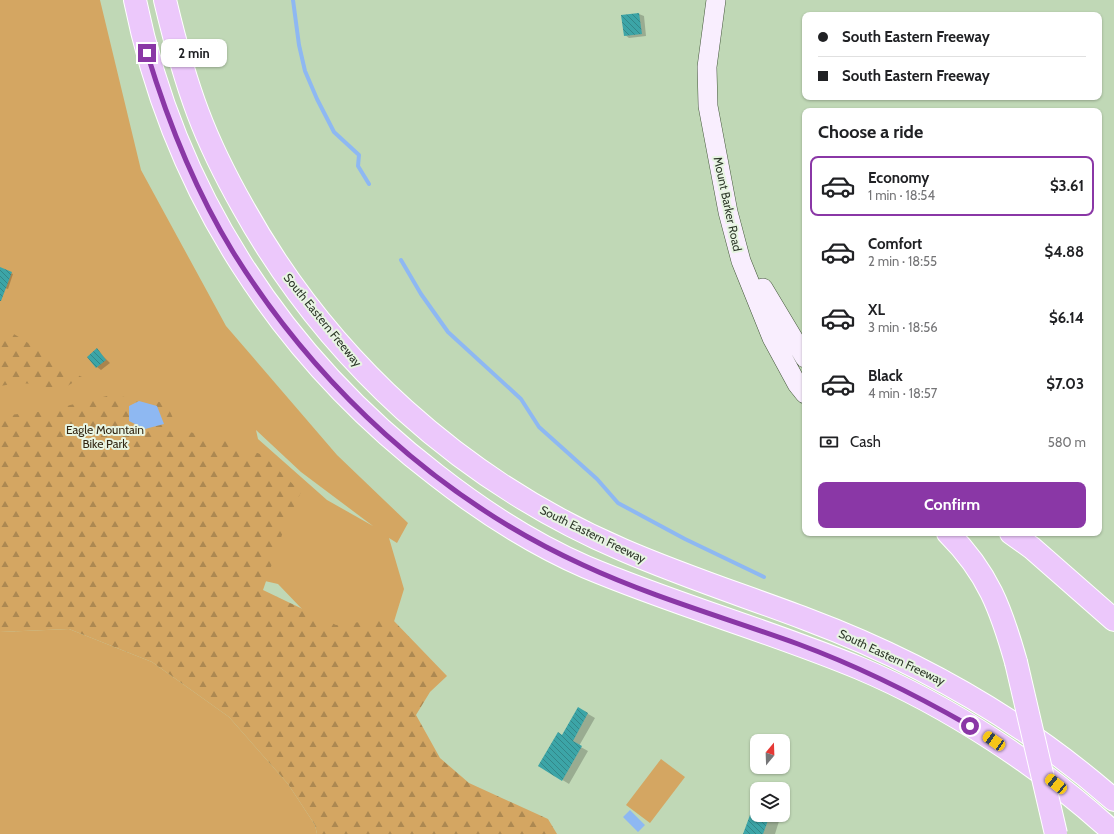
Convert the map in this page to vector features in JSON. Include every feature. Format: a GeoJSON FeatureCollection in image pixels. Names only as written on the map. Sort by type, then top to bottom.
{"type":"FeatureCollection","features":[{"type":"Feature","properties":{"kind":"highway","name":"South Eastern Freeway"},"geometry":{"type":"LineString","coordinates":[[134,0],[143,40],[162,105],[200,190],[232,251],[270,308],[313,361],[360,411],[413,457],[467,499],[524,535],[582,565],[672,601],[862,669],[922,699],[981,733],[1044,774],[1114,833]]}},
{"type":"Feature","properties":{"kind":"highway","name":"South Eastern Freeway"},"geometry":{"type":"LineString","coordinates":[[165,0],[176,44],[199,115],[226,177],[261,238],[299,295],[343,349],[390,398],[442,443],[497,482],[557,519],[682,575],[809,620],[872,646],[933,676],[990,708],[1051,748],[1114,800]]}},
{"type":"Feature","properties":{"kind":"highway"},"geometry":{"type":"LineString","coordinates":[[951,536],[966,552],[997,600],[1016,662],[1056,834]]}},
{"type":"Feature","properties":{"kind":"highway"},"geometry":{"type":"LineString","coordinates":[[1015,536],[1032,548],[1114,620]]}},
{"type":"Feature","properties":{"kind":"main road","name":"Mount Barker Road"},"geometry":{"type":"LineString","coordinates":[[716,0],[707,67],[708,106],[728,212],[741,261],[772,338],[797,384],[802,390]]}},
{"type":"Feature","properties":{"kind":"main road","name":"Mount Barker Road"},"geometry":{"type":"LineString","coordinates":[[722,0],[716,49],[716,87],[725,163],[738,223],[755,269],[769,300],[802,353]]}},
{"type":"Feature","properties":{"kind":"green space","name":"Eagle Mountain Bike Park"},"geometry":{"type":"Polygon","coordinates":[[[0,0],[100,0],[141,170],[226,326],[337,455],[408,523],[397,543],[389,538],[404,589],[377,677],[349,658],[278,584],[0,519],[0,0]],[[256,430],[258,439],[327,500],[373,526],[301,472],[256,430]]]}},
{"type":"Feature","properties":{"kind":"green space"},"geometry":{"type":"Polygon","coordinates":[[[0,327],[21,338],[61,366],[82,377],[56,393],[35,384],[18,383],[0,386],[0,327]]]}},
{"type":"Feature","properties":{"kind":"green space"},"geometry":{"type":"Polygon","coordinates":[[[111,395],[166,403],[178,429],[225,441],[263,455],[301,492],[284,529],[263,590],[336,625],[391,618],[447,676],[430,692],[416,715],[440,758],[469,783],[548,819],[557,834],[317,834],[315,825],[288,784],[229,717],[152,662],[69,629],[0,632],[0,416],[46,411],[111,395]]]}},
{"type":"Feature","properties":{"kind":"green space"},"geometry":{"type":"Polygon","coordinates":[[[69,629],[152,662],[229,717],[288,784],[315,825],[317,834],[0,834],[0,632],[69,629]]]}},
{"type":"Feature","properties":{"kind":"green space"},"geometry":{"type":"Polygon","coordinates":[[[661,759],[685,777],[650,823],[626,805],[661,759]]]}},
{"type":"Feature","properties":{"kind":"water"},"geometry":{"type":"Polygon","coordinates":[[[139,401],[157,406],[164,424],[145,429],[129,421],[129,406],[139,401]]]}},
{"type":"Feature","properties":{"kind":"water"},"geometry":{"type":"Polygon","coordinates":[[[630,810],[645,825],[638,832],[623,817],[630,810]]]}},
{"type":"Feature","properties":{"kind":"building"},"geometry":{"type":"Polygon","coordinates":[[[639,13],[642,34],[624,36],[621,15],[639,13]]]}},
{"type":"Feature","properties":{"kind":"building"},"geometry":{"type":"Polygon","coordinates":[[[0,267],[12,272],[1,301],[0,301],[0,267]]]}},
{"type":"Feature","properties":{"kind":"building"},"geometry":{"type":"Polygon","coordinates":[[[97,348],[106,360],[96,368],[87,357],[97,348]]]}},
{"type":"Feature","properties":{"kind":"building"},"geometry":{"type":"Polygon","coordinates":[[[578,707],[588,713],[573,741],[582,746],[562,781],[538,766],[558,732],[562,735],[578,707]]]}},
{"type":"Feature","properties":{"kind":"building"},"geometry":{"type":"Polygon","coordinates":[[[750,815],[750,822],[767,822],[763,834],[743,834],[750,815]]]}},
{"type":"Feature","properties":{"kind":"waterway"},"geometry":{"type":"LineString","coordinates":[[293,0],[299,45],[305,71],[334,132],[359,155],[358,166],[369,184]]}},
{"type":"Feature","properties":{"kind":"waterway"},"geometry":{"type":"LineString","coordinates":[[401,260],[421,294],[448,332],[521,399],[539,427],[597,479],[618,503],[685,539],[764,577]]}},
{"type":"Feature","properties":{"kind":"route"},"geometry":{"type":"LineString","coordinates":[[147,53],[162,105],[171,127],[200,190],[232,251],[270,308],[313,361],[360,411],[413,457],[467,499],[524,535],[582,565],[672,601],[799,644],[862,669],[922,699],[970,726]]}}]}
